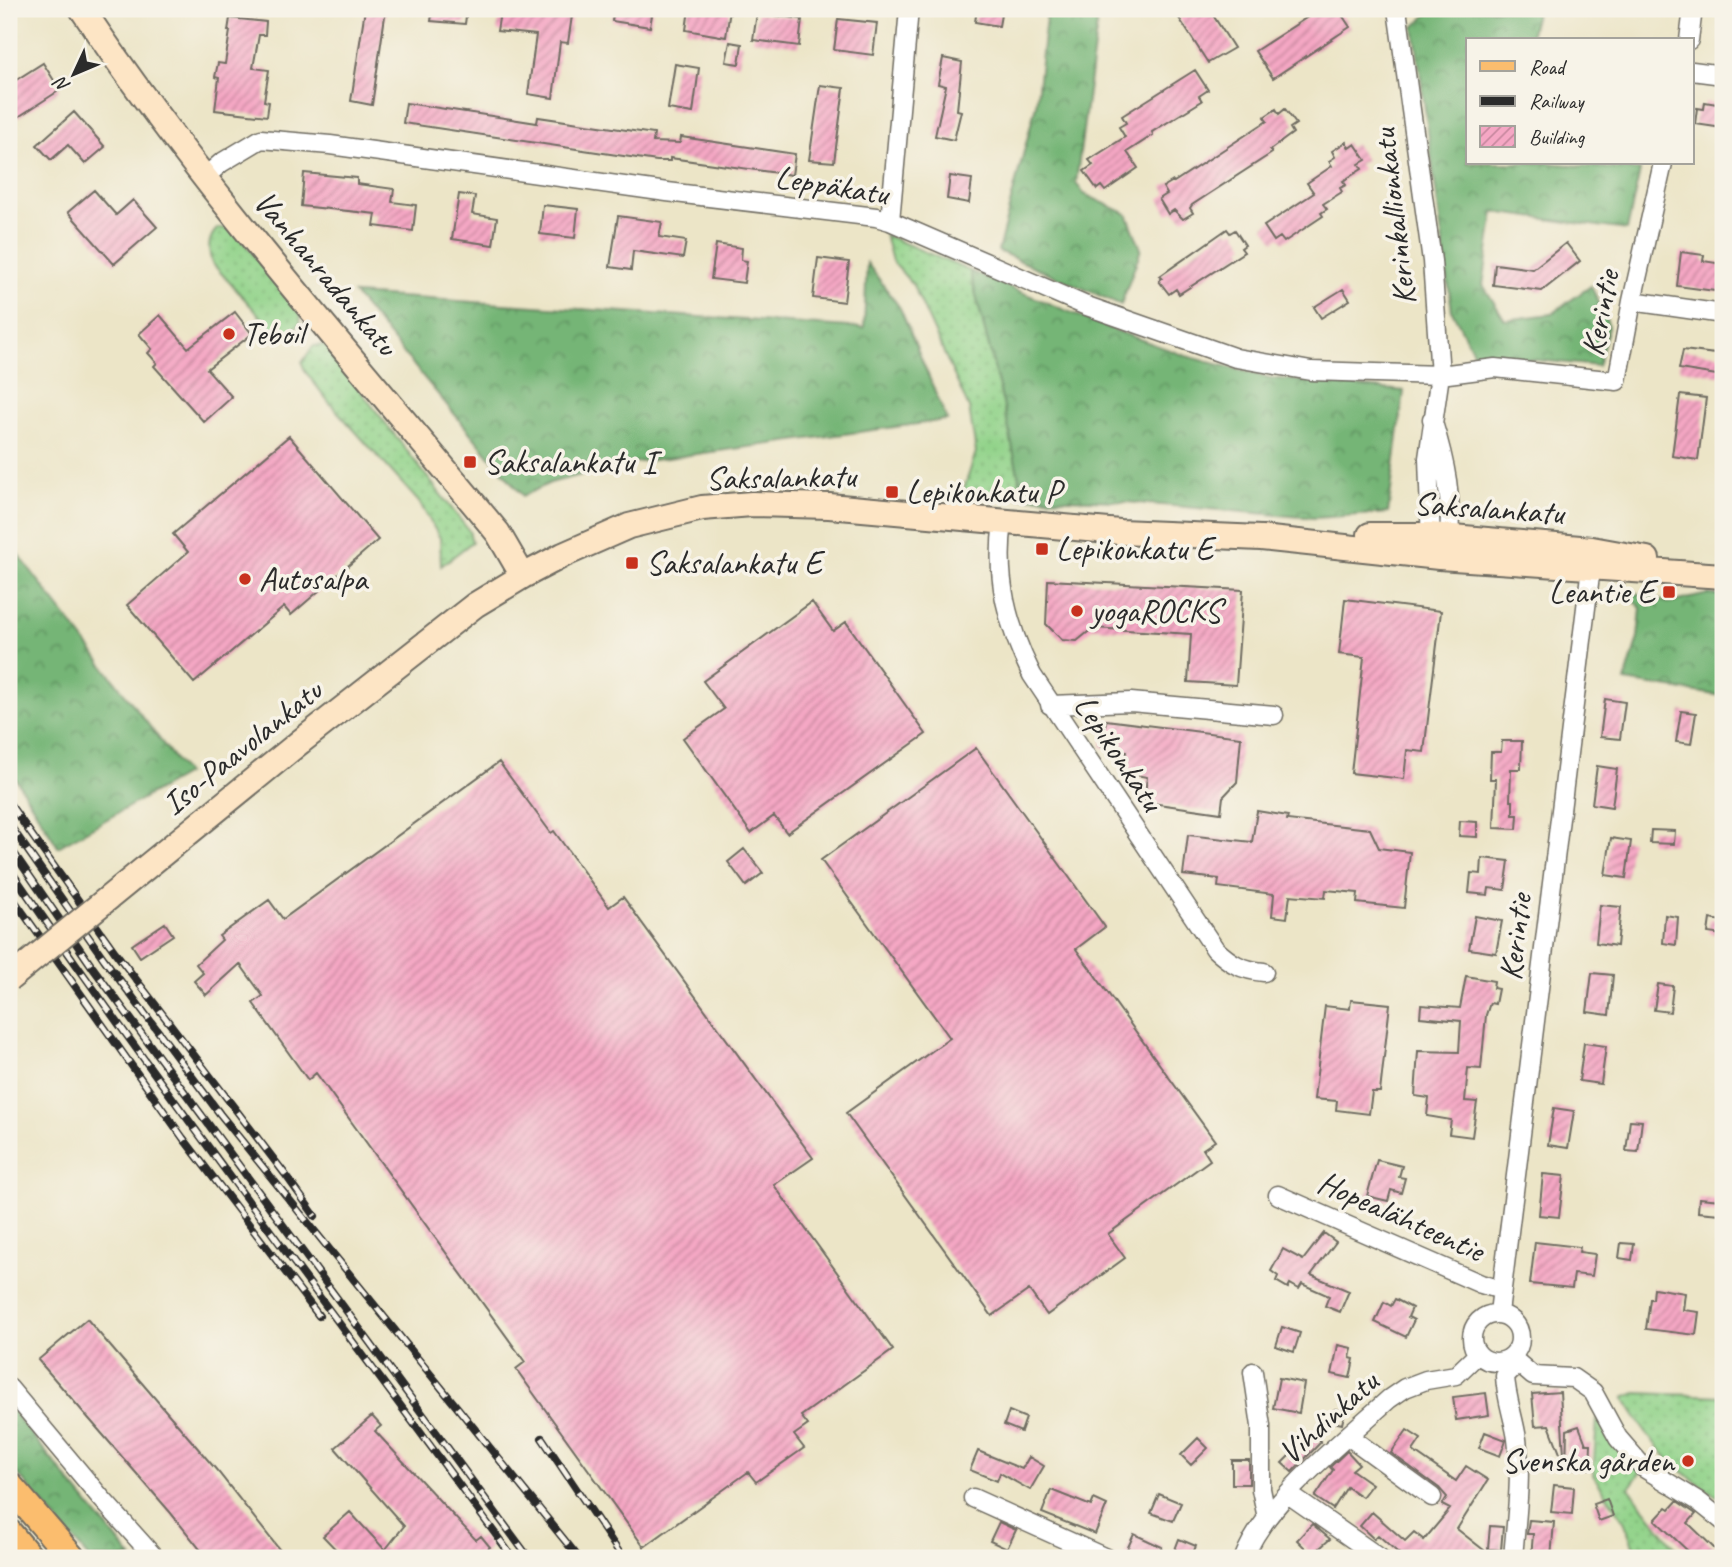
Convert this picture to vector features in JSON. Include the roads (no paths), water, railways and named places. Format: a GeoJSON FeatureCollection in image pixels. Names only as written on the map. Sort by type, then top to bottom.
{"type":"FeatureCollection","features":[{"type":"Feature","properties":{"kind":"main road","name":"Vanhanradankatu"},"geometry":{"type":"LineString","coordinates":[[82,9],[117,61],[205,177],[498,533],[523,576]]}},
{"type":"Feature","properties":{"kind":"main road","name":"Saksalankatu"},"geometry":{"type":"LineString","coordinates":[[523,576],[629,526],[702,508],[752,503],[829,506],[1120,532],[1261,538],[1329,534],[1623,553],[1716,575]]}},
{"type":"Feature","properties":{"kind":"main road","name":"Saksalankatu"},"geometry":{"type":"LineString","coordinates":[[1439,543],[1591,567],[1716,575]]}},
{"type":"Feature","properties":{"kind":"main road","name":"Iso-Paavolankatu"},"geometry":{"type":"LineString","coordinates":[[9,979],[300,742],[475,605],[523,576]]}},
{"type":"Feature","properties":{"kind":"main road"},"geometry":{"type":"LineString","coordinates":[[9,1485],[72,1558]]}},
{"type":"Feature","properties":{"kind":"main road"},"geometry":{"type":"LineString","coordinates":[[9,1533],[30,1558]]}},
{"type":"Feature","properties":{"kind":"street"},"geometry":{"type":"LineString","coordinates":[[890,221],[909,9]]}},
{"type":"Feature","properties":{"kind":"street","name":"Kerinkallionkatu"},"geometry":{"type":"LineString","coordinates":[[1397,9],[1432,261],[1440,374],[1432,419],[1445,460],[1450,505],[1439,543]]}},
{"type":"Feature","properties":{"kind":"street"},"geometry":{"type":"LineString","coordinates":[[1689,38],[1693,9]]}},
{"type":"Feature","properties":{"kind":"street"},"geometry":{"type":"LineString","coordinates":[[1694,71],[1723,75]]}},
{"type":"Feature","properties":{"kind":"street","name":"Leppäkatu"},"geometry":{"type":"LineString","coordinates":[[205,177],[220,163],[261,139],[330,145],[890,221],[1084,305],[1236,358],[1311,371],[1440,374]]}},
{"type":"Feature","properties":{"kind":"street","name":"Kerintie"},"geometry":{"type":"LineString","coordinates":[[1440,374],[1495,368],[1617,381],[1663,164]]}},
{"type":"Feature","properties":{"kind":"street"},"geometry":{"type":"LineString","coordinates":[[1632,301],[1723,314]]}},
{"type":"Feature","properties":{"kind":"street","name":"Lepikonkatu"},"geometry":{"type":"LineString","coordinates":[[1003,522],[999,550],[1006,608],[1017,646],[1032,675],[1215,950],[1229,963],[1243,970],[1264,972]]}},
{"type":"Feature","properties":{"kind":"street","name":"Kerintie"},"geometry":{"type":"LineString","coordinates":[[1499,1314],[1591,567]]}},
{"type":"Feature","properties":{"kind":"street"},"geometry":{"type":"LineString","coordinates":[[1050,705],[1131,702],[1274,715]]}},
{"type":"Feature","properties":{"kind":"street","name":"Hopealähteentie"},"geometry":{"type":"LineString","coordinates":[[1278,1195],[1481,1284],[1501,1290]]}},
{"type":"Feature","properties":{"kind":"street"},"geometry":{"type":"LineString","coordinates":[[1513,1558],[1518,1488],[1517,1440],[1505,1376],[1514,1360],[1520,1333],[1512,1319],[1499,1314],[1483,1317],[1473,1328],[1472,1342],[1478,1354],[1489,1361],[1514,1360],[1533,1376],[1573,1378],[1592,1392],[1618,1438],[1644,1468],[1723,1521]]}},
{"type":"Feature","properties":{"kind":"street","name":"Vihdinkatu"},"geometry":{"type":"LineString","coordinates":[[1244,1558],[1267,1518],[1288,1494],[1389,1399],[1405,1388],[1426,1380],[1456,1375],[1478,1354]]}},
{"type":"Feature","properties":{"kind":"street"},"geometry":{"type":"LineString","coordinates":[[1253,1372],[1261,1426],[1261,1489],[1267,1518]]}},
{"type":"Feature","properties":{"kind":"street"},"geometry":{"type":"LineString","coordinates":[[9,1388],[100,1498],[155,1558]]}},
{"type":"Feature","properties":{"kind":"street"},"geometry":{"type":"LineString","coordinates":[[1348,1436],[1432,1497]]}},
{"type":"Feature","properties":{"kind":"street"},"geometry":{"type":"LineString","coordinates":[[1288,1494],[1380,1558]]}},
{"type":"Feature","properties":{"kind":"street"},"geometry":{"type":"LineString","coordinates":[[973,1498],[1106,1558]]}},
{"type":"Feature","properties":{"kind":"railway"},"geometry":{"type":"LineString","coordinates":[[9,803],[115,952],[315,1216]]}},
{"type":"Feature","properties":{"kind":"railway"},"geometry":{"type":"LineString","coordinates":[[9,824],[104,959],[220,1114],[579,1558]]}},
{"type":"Feature","properties":{"kind":"railway"},"geometry":{"type":"LineString","coordinates":[[9,846],[93,968],[529,1558]]}},
{"type":"Feature","properties":{"kind":"railway"},"geometry":{"type":"LineString","coordinates":[[9,868],[195,1129],[513,1558]]}},
{"type":"Feature","properties":{"kind":"railway"},"geometry":{"type":"LineString","coordinates":[[9,893],[183,1138],[319,1316]]}},
{"type":"Feature","properties":{"kind":"railway"},"geometry":{"type":"LineString","coordinates":[[542,1438],[623,1558]]}},
{"type":"Feature","properties":{"kind":"place","name":"Teboil"},"geometry":{"type":"Point","coordinates":[229,334]}},
{"type":"Feature","properties":{"kind":"place","name":"Saksalankatu I"},"geometry":{"type":"Point","coordinates":[470,462]}},
{"type":"Feature","properties":{"kind":"place","name":"Lepikonkatu P"},"geometry":{"type":"Point","coordinates":[892,492]}},
{"type":"Feature","properties":{"kind":"place","name":"Lepikonkatu E"},"geometry":{"type":"Point","coordinates":[1042,549]}},
{"type":"Feature","properties":{"kind":"place","name":"Saksalankatu E"},"geometry":{"type":"Point","coordinates":[632,563]}},
{"type":"Feature","properties":{"kind":"place","name":"Autosalpa"},"geometry":{"type":"Point","coordinates":[245,579]}},
{"type":"Feature","properties":{"kind":"place","name":"Leantie E"},"geometry":{"type":"Point","coordinates":[1669,592]}},
{"type":"Feature","properties":{"kind":"place","name":"yogaROCKS"},"geometry":{"type":"Point","coordinates":[1077,611]}},
{"type":"Feature","properties":{"kind":"place","name":"Svenska gården"},"geometry":{"type":"Point","coordinates":[1688,1461]}}]}
